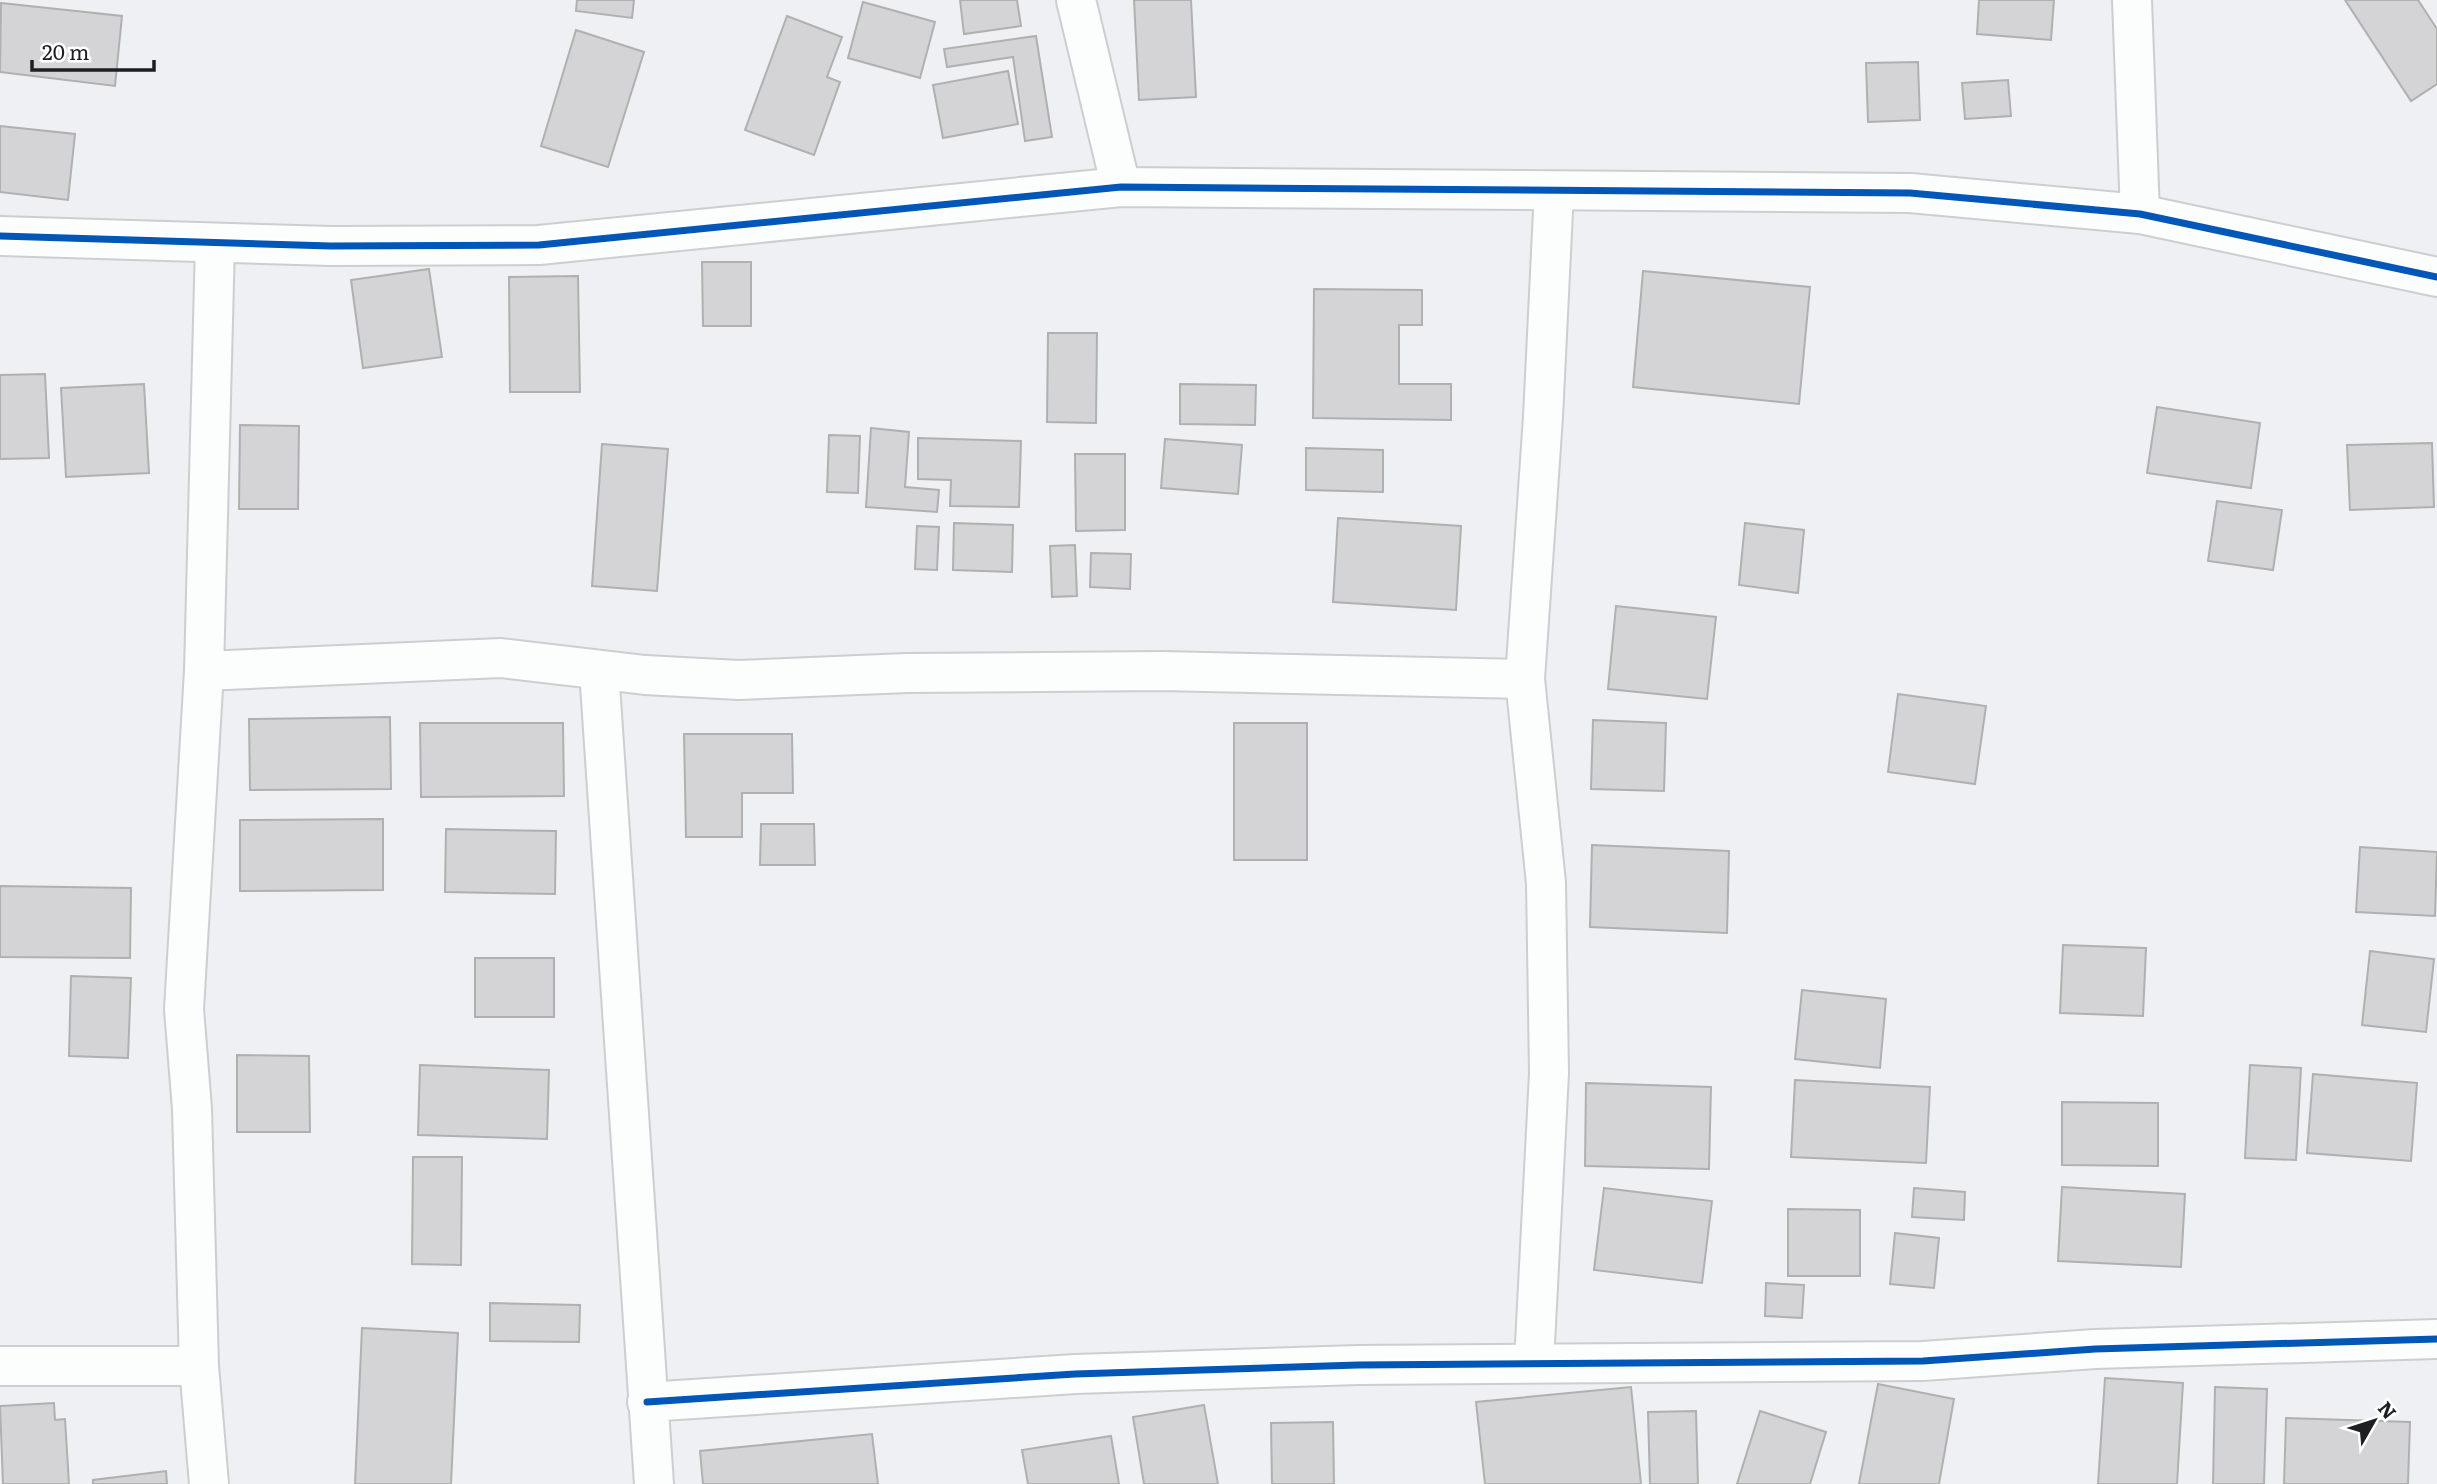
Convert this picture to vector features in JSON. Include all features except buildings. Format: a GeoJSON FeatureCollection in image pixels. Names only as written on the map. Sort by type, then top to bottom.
{"type":"FeatureCollection","features":[{"type":"Feature","properties":{"kind":"street"},"geometry":{"type":"LineString","coordinates":[[1076,0],[1121,187]]}},
{"type":"Feature","properties":{"kind":"street"},"geometry":{"type":"LineString","coordinates":[[2132,0],[2140,214]]}},
{"type":"Feature","properties":{"kind":"street"},"geometry":{"type":"LineString","coordinates":[[0,236],[331,246],[539,246],[1121,187],[1910,193],[2140,214],[2437,277]]}},
{"type":"Feature","properties":{"kind":"street"},"geometry":{"type":"LineString","coordinates":[[1534,1363],[1549,1073],[1546,883],[1525,679],[1543,417],[1554,191]]}},
{"type":"Feature","properties":{"kind":"street"},"geometry":{"type":"LineString","coordinates":[[209,1484],[199,1366],[192,1109],[184,1009],[204,671],[215,243]]}},
{"type":"Feature","properties":{"kind":"street"},"geometry":{"type":"LineString","coordinates":[[204,671],[501,658],[599,670],[739,680],[907,673],[1162,671],[1525,679]]}},
{"type":"Feature","properties":{"kind":"street"},"geometry":{"type":"LineString","coordinates":[[599,670],[654,1484]]}},
{"type":"Feature","properties":{"kind":"street"},"geometry":{"type":"LineString","coordinates":[[648,1402],[1076,1374],[1359,1365],[1923,1361],[2095,1349],[2437,1339]]}},
{"type":"Feature","properties":{"kind":"street"},"geometry":{"type":"LineString","coordinates":[[0,1366],[199,1366]]}},
{"type":"Feature","properties":{"kind":"cycle path"},"geometry":{"type":"LineString","coordinates":[[0,236],[331,246],[539,245],[1121,187],[1910,193],[2140,214],[2437,277]]}},
{"type":"Feature","properties":{"kind":"cycle path"},"geometry":{"type":"LineString","coordinates":[[647,1402],[1075,1374],[1358,1365],[1923,1361],[2095,1349],[2437,1339]]}}]}
